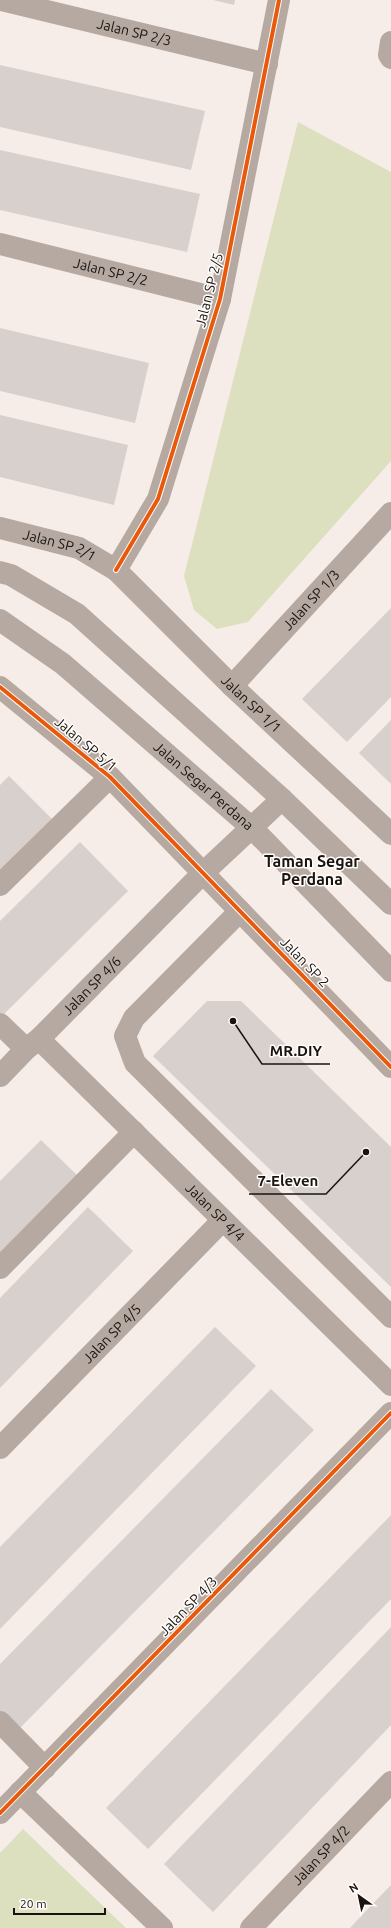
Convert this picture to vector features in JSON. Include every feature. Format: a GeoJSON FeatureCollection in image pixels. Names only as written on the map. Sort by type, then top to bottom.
{"type":"FeatureCollection","features":[{"type":"Feature","properties":{"kind":"street","name":"Jalan SP 2/3"},"geometry":{"type":"LineString","coordinates":[[1,0],[267,64]]}},
{"type":"Feature","properties":{"kind":"street","name":"Jalan SP 2/5"},"geometry":{"type":"LineString","coordinates":[[116,570],[158,499],[220,299],[279,0]]}},
{"type":"Feature","properties":{"kind":"street"},"geometry":{"type":"LineString","coordinates":[[391,42],[389,55],[391,58]]}},
{"type":"Feature","properties":{"kind":"street","name":"Jalan SP 2/2"},"geometry":{"type":"LineString","coordinates":[[0,244],[220,299]]}},
{"type":"Feature","properties":{"kind":"street","name":"Jalan SP 1/3"},"geometry":{"type":"LineString","coordinates":[[232,686],[391,513]]}},
{"type":"Feature","properties":{"kind":"street","name":"Jalan SP 2/1"},"geometry":{"type":"LineString","coordinates":[[0,528],[79,548],[116,570]]}},
{"type":"Feature","properties":{"kind":"street","name":"Jalan SP 1/1"},"geometry":{"type":"LineString","coordinates":[[116,570],[232,686],[391,834]]}},
{"type":"Feature","properties":{"kind":"street"},"geometry":{"type":"LineString","coordinates":[[0,572],[11,575],[77,614],[282,799],[391,904]]}},
{"type":"Feature","properties":{"kind":"street","name":"Jalan Segar Perdana"},"geometry":{"type":"LineString","coordinates":[[0,620],[63,664],[252,828],[391,971]]}},
{"type":"Feature","properties":{"kind":"street","name":"Jalan SP 5/1"},"geometry":{"type":"LineString","coordinates":[[0,687],[110,778],[203,873]]}},
{"type":"Feature","properties":{"kind":"street"},"geometry":{"type":"LineString","coordinates":[[0,886],[110,778]]}},
{"type":"Feature","properties":{"kind":"street","name":"Jalan SP 4/6"},"geometry":{"type":"LineString","coordinates":[[0,1076],[182,893],[282,799]]}},
{"type":"Feature","properties":{"kind":"street","name":"Jalan SP 2"},"geometry":{"type":"LineString","coordinates":[[203,873],[391,1067]]}},
{"type":"Feature","properties":{"kind":"street"},"geometry":{"type":"LineString","coordinates":[[240,911],[134,1018],[125,1036],[135,1063],[391,1317]]}},
{"type":"Feature","properties":{"kind":"street","name":"Jalan SP 4/4"},"geometry":{"type":"LineString","coordinates":[[0,1024],[33,1044],[134,1132],[391,1386]]}},
{"type":"Feature","properties":{"kind":"street"},"geometry":{"type":"LineString","coordinates":[[0,1268],[134,1132]]}},
{"type":"Feature","properties":{"kind":"street","name":"Jalan SP 4/5"},"geometry":{"type":"LineString","coordinates":[[0,1448],[223,1220]]}},
{"type":"Feature","properties":{"kind":"street","name":"Jalan SP 4/3"},"geometry":{"type":"LineString","coordinates":[[0,1813],[391,1413]]}},
{"type":"Feature","properties":{"kind":"street"},"geometry":{"type":"LineString","coordinates":[[0,1722],[45,1768]]}},
{"type":"Feature","properties":{"kind":"street","name":"Jalan SP 4/2"},"geometry":{"type":"LineString","coordinates":[[251,1928],[391,1782]]}},
{"type":"Feature","properties":{"kind":"street"},"geometry":{"type":"LineString","coordinates":[[20,1792],[162,1928]]}},
{"type":"Feature","properties":{"kind":"green space"},"geometry":{"type":"Polygon","coordinates":[[[298,122],[391,172],[391,461],[248,622],[217,629],[194,610],[184,576],[298,122]]]}},
{"type":"Feature","properties":{"kind":"green space"},"geometry":{"type":"Polygon","coordinates":[[[23,1829],[126,1928],[0,1928],[0,1853],[23,1829]]]}},
{"type":"Feature","properties":{"kind":"building"},"geometry":{"type":"Polygon","coordinates":[[[213,0],[235,0],[234,5],[213,0]]]}},
{"type":"Feature","properties":{"kind":"building"},"geometry":{"type":"Polygon","coordinates":[[[0,65],[205,111],[191,170],[0,127],[0,65]]]}},
{"type":"Feature","properties":{"kind":"building"},"geometry":{"type":"Polygon","coordinates":[[[0,150],[200,194],[187,252],[0,210],[0,150]]]}},
{"type":"Feature","properties":{"kind":"building"},"geometry":{"type":"Polygon","coordinates":[[[0,328],[149,363],[135,423],[0,391],[0,328]]]}},
{"type":"Feature","properties":{"kind":"building"},"geometry":{"type":"Polygon","coordinates":[[[0,415],[128,445],[114,505],[0,477],[0,415]]]}},
{"type":"Feature","properties":{"kind":"building"},"geometry":{"type":"Polygon","coordinates":[[[391,608],[391,697],[347,742],[302,699],[391,608]]]}},
{"type":"Feature","properties":{"kind":"building"},"geometry":{"type":"Polygon","coordinates":[[[391,720],[391,784],[359,753],[391,720]]]}},
{"type":"Feature","properties":{"kind":"building"},"geometry":{"type":"Polygon","coordinates":[[[9,776],[57,824],[0,881],[0,785],[9,776]]]}},
{"type":"Feature","properties":{"kind":"building"},"geometry":{"type":"Polygon","coordinates":[[[80,842],[128,891],[0,1018],[0,921],[80,842]]]}},
{"type":"Feature","properties":{"kind":"building"},"geometry":{"type":"Polygon","coordinates":[[[207,1001],[241,1001],[391,1147],[391,1287],[153,1056],[207,1001]]]}},
{"type":"Feature","properties":{"kind":"building"},"geometry":{"type":"Polygon","coordinates":[[[41,1140],[81,1179],[0,1263],[0,1181],[41,1140]]]}},
{"type":"Feature","properties":{"kind":"building"},"geometry":{"type":"Polygon","coordinates":[[[88,1207],[133,1251],[0,1388],[0,1298],[88,1207]]]}},
{"type":"Feature","properties":{"kind":"building"},"geometry":{"type":"Polygon","coordinates":[[[215,1327],[256,1366],[0,1629],[0,1547],[215,1327]]]}},
{"type":"Feature","properties":{"kind":"building"},"geometry":{"type":"Polygon","coordinates":[[[271,1389],[314,1430],[18,1730],[0,1712],[0,1664],[271,1389]]]}},
{"type":"Feature","properties":{"kind":"building"},"geometry":{"type":"Polygon","coordinates":[[[391,1515],[391,1599],[148,1849],[106,1808],[391,1515]]]}},
{"type":"Feature","properties":{"kind":"building"},"geometry":{"type":"Polygon","coordinates":[[[391,1627],[391,1725],[213,1912],[164,1864],[391,1627]]]}},
{"type":"Feature","properties":{"kind":"building"},"geometry":{"type":"Polygon","coordinates":[[[391,1885],[391,1928],[350,1928],[363,1914],[391,1885]]]}},
{"type":"Feature","properties":{"kind":"cycle path"},"geometry":{"type":"LineString","coordinates":[[116,570],[158,499],[220,299],[279,0]]}},
{"type":"Feature","properties":{"kind":"cycle path"},"geometry":{"type":"LineString","coordinates":[[0,687],[110,777],[391,1067]]}},
{"type":"Feature","properties":{"kind":"cycle path"},"geometry":{"type":"LineString","coordinates":[[0,1813],[391,1413]]}},
{"type":"Feature","properties":{"kind":"place","name":"MR.DIY"},"geometry":{"type":"Point","coordinates":[233,1021]}},
{"type":"Feature","properties":{"kind":"place","name":"7-Eleven"},"geometry":{"type":"Point","coordinates":[366,1152]}},
{"type":"Feature","properties":{"kind":"district","name":"Taman Segar Perdana"},"geometry":{"type":"Point","coordinates":[312,870]}}]}
